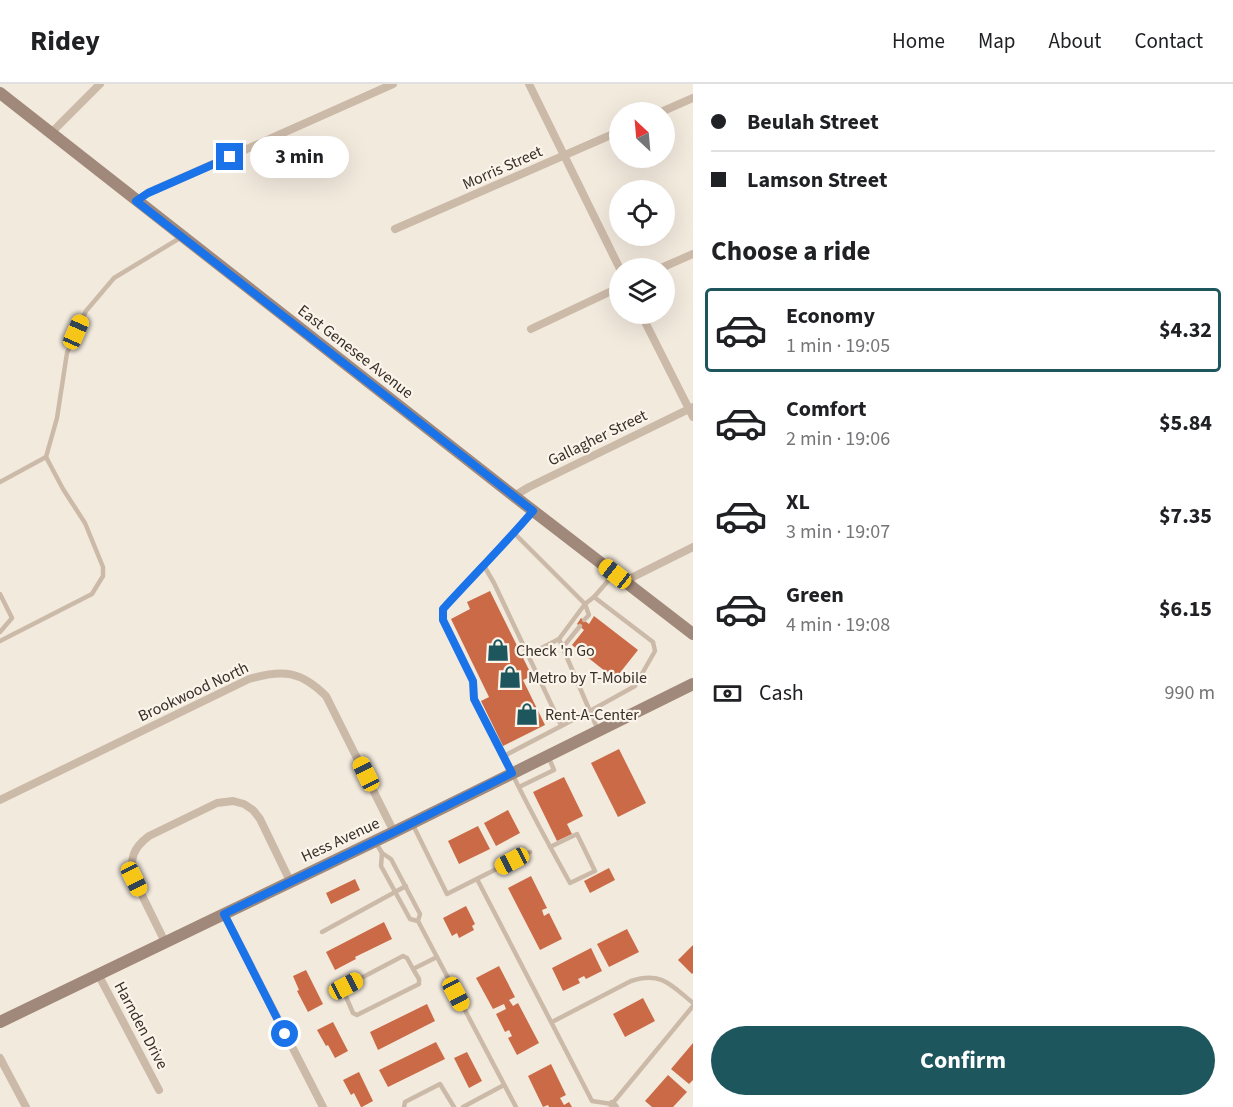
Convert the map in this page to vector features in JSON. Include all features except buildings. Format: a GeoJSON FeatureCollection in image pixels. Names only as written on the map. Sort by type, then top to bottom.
{"type":"FeatureCollection","features":[{"type":"Feature","properties":{"kind":"main road","name":"East Genesee Avenue"},"geometry":{"type":"LineString","coordinates":[[0,93],[693,634]]}},
{"type":"Feature","properties":{"kind":"main road","name":"Hess Avenue"},"geometry":{"type":"LineString","coordinates":[[0,1022],[394,832],[693,684]]}},
{"type":"Feature","properties":{"kind":"street"},"geometry":{"type":"LineString","coordinates":[[51,133],[100,84]]}},
{"type":"Feature","properties":{"kind":"street"},"geometry":{"type":"LineString","coordinates":[[136,201],[148,193],[393,84]]}},
{"type":"Feature","properties":{"kind":"street"},"geometry":{"type":"LineString","coordinates":[[529,84],[615,258]]}},
{"type":"Feature","properties":{"kind":"street"},"geometry":{"type":"LineString","coordinates":[[675,106],[693,98]]}},
{"type":"Feature","properties":{"kind":"street","name":"Morris Street"},"geometry":{"type":"LineString","coordinates":[[395,229],[609,136]]}},
{"type":"Feature","properties":{"kind":"street"},"geometry":{"type":"LineString","coordinates":[[675,262],[693,254]]}},
{"type":"Feature","properties":{"kind":"street"},"geometry":{"type":"LineString","coordinates":[[531,328],[609,292]]}},
{"type":"Feature","properties":{"kind":"street"},"geometry":{"type":"LineString","coordinates":[[646,324],[691,408],[693,417]]}},
{"type":"Feature","properties":{"kind":"street","name":"Gallagher Street"},"geometry":{"type":"LineString","coordinates":[[514,496],[691,408]]}},
{"type":"Feature","properties":{"kind":"street"},"geometry":{"type":"LineString","coordinates":[[620,577],[693,547]]}},
{"type":"Feature","properties":{"kind":"street","name":"Brookwood North"},"geometry":{"type":"LineString","coordinates":[[0,800],[249,679],[266,674],[284,673],[300,677],[315,685],[326,696],[394,832]]}},
{"type":"Feature","properties":{"kind":"street"},"geometry":{"type":"LineString","coordinates":[[165,942],[134,879],[131,868],[136,849],[149,836],[217,803],[233,801],[244,804],[260,819],[290,881]]}},
{"type":"Feature","properties":{"kind":"street"},"geometry":{"type":"LineString","coordinates":[[224,914],[323,1107]]}},
{"type":"Feature","properties":{"kind":"street","name":"Harnden Drive"},"geometry":{"type":"LineString","coordinates":[[98,974],[159,1090]]}},
{"type":"Feature","properties":{"kind":"street"},"geometry":{"type":"LineString","coordinates":[[0,1058],[26,1107]]}},
{"type":"Feature","properties":{"kind":"lane"},"geometry":{"type":"LineString","coordinates":[[0,641],[92,594],[103,576],[103,567],[85,523],[46,457],[57,418],[67,354],[86,311],[114,278],[183,237]]}},
{"type":"Feature","properties":{"kind":"lane"},"geometry":{"type":"LineString","coordinates":[[0,482],[46,457]]}},
{"type":"Feature","properties":{"kind":"lane"},"geometry":{"type":"LineString","coordinates":[[533,511],[443,609],[443,620],[473,681],[474,699],[550,847],[570,883],[595,870],[577,834],[550,847]]}},
{"type":"Feature","properties":{"kind":"lane"},"geometry":{"type":"LineString","coordinates":[[514,533],[585,604],[589,615],[584,620]]}},
{"type":"Feature","properties":{"kind":"lane"},"geometry":{"type":"LineString","coordinates":[[483,564],[561,725]]}},
{"type":"Feature","properties":{"kind":"lane"},"geometry":{"type":"LineString","coordinates":[[528,655],[559,639],[585,604],[620,577]]}},
{"type":"Feature","properties":{"kind":"lane"},"geometry":{"type":"LineString","coordinates":[[0,594],[12,618],[0,632]]}},
{"type":"Feature","properties":{"kind":"lane"},"geometry":{"type":"LineString","coordinates":[[504,756],[634,686],[655,651],[653,642],[594,597]]}},
{"type":"Feature","properties":{"kind":"lane"},"geometry":{"type":"LineString","coordinates":[[563,647],[580,626]]}},
{"type":"Feature","properties":{"kind":"lane"},"geometry":{"type":"LineString","coordinates":[[559,639],[598,731]]}},
{"type":"Feature","properties":{"kind":"lane"},"geometry":{"type":"LineString","coordinates":[[519,787],[555,770],[548,756]]}},
{"type":"Feature","properties":{"kind":"lane"},"geometry":{"type":"LineString","coordinates":[[412,823],[447,894],[530,852]]}},
{"type":"Feature","properties":{"kind":"lane"},"geometry":{"type":"LineString","coordinates":[[375,841],[382,853],[391,859],[406,886],[420,914],[418,921],[516,1107]]}},
{"type":"Feature","properties":{"kind":"lane"},"geometry":{"type":"LineString","coordinates":[[382,853],[381,866],[410,919],[418,921]]}},
{"type":"Feature","properties":{"kind":"lane"},"geometry":{"type":"LineString","coordinates":[[477,879],[592,1101],[614,1106],[693,1004],[672,985],[658,978],[644,977],[631,981],[552,1022]]}},
{"type":"Feature","properties":{"kind":"lane"},"geometry":{"type":"LineString","coordinates":[[322,932],[406,886]]}},
{"type":"Feature","properties":{"kind":"lane"},"geometry":{"type":"LineString","coordinates":[[403,956],[407,958],[413,969],[419,979],[419,984],[357,1015],[353,1013],[344,992],[346,986],[403,956]]}},
{"type":"Feature","properties":{"kind":"lane"},"geometry":{"type":"LineString","coordinates":[[413,969],[437,957]]}},
{"type":"Feature","properties":{"kind":"lane"},"geometry":{"type":"LineString","coordinates":[[404,1107],[405,1102],[440,1084],[454,1107]]}},
{"type":"Feature","properties":{"kind":"lane"},"geometry":{"type":"LineString","coordinates":[[463,1107],[504,1085]]}},
{"type":"Feature","properties":{"kind":"place","name":"Check 'n Go"},"geometry":{"type":"Point","coordinates":[498,650]}},
{"type":"Feature","properties":{"kind":"place","name":"Metro by T-Mobile"},"geometry":{"type":"Point","coordinates":[510,677]}},
{"type":"Feature","properties":{"kind":"place","name":"Rent-A-Center"},"geometry":{"type":"Point","coordinates":[527,714]}},
{"type":"Feature","properties":{"kind":"route"},"geometry":{"type":"LineString","coordinates":[[230,157],[148,193],[136,201],[533,511],[443,609],[443,620],[473,681],[474,699],[512,773],[224,914],[285,1034]]}}]}
